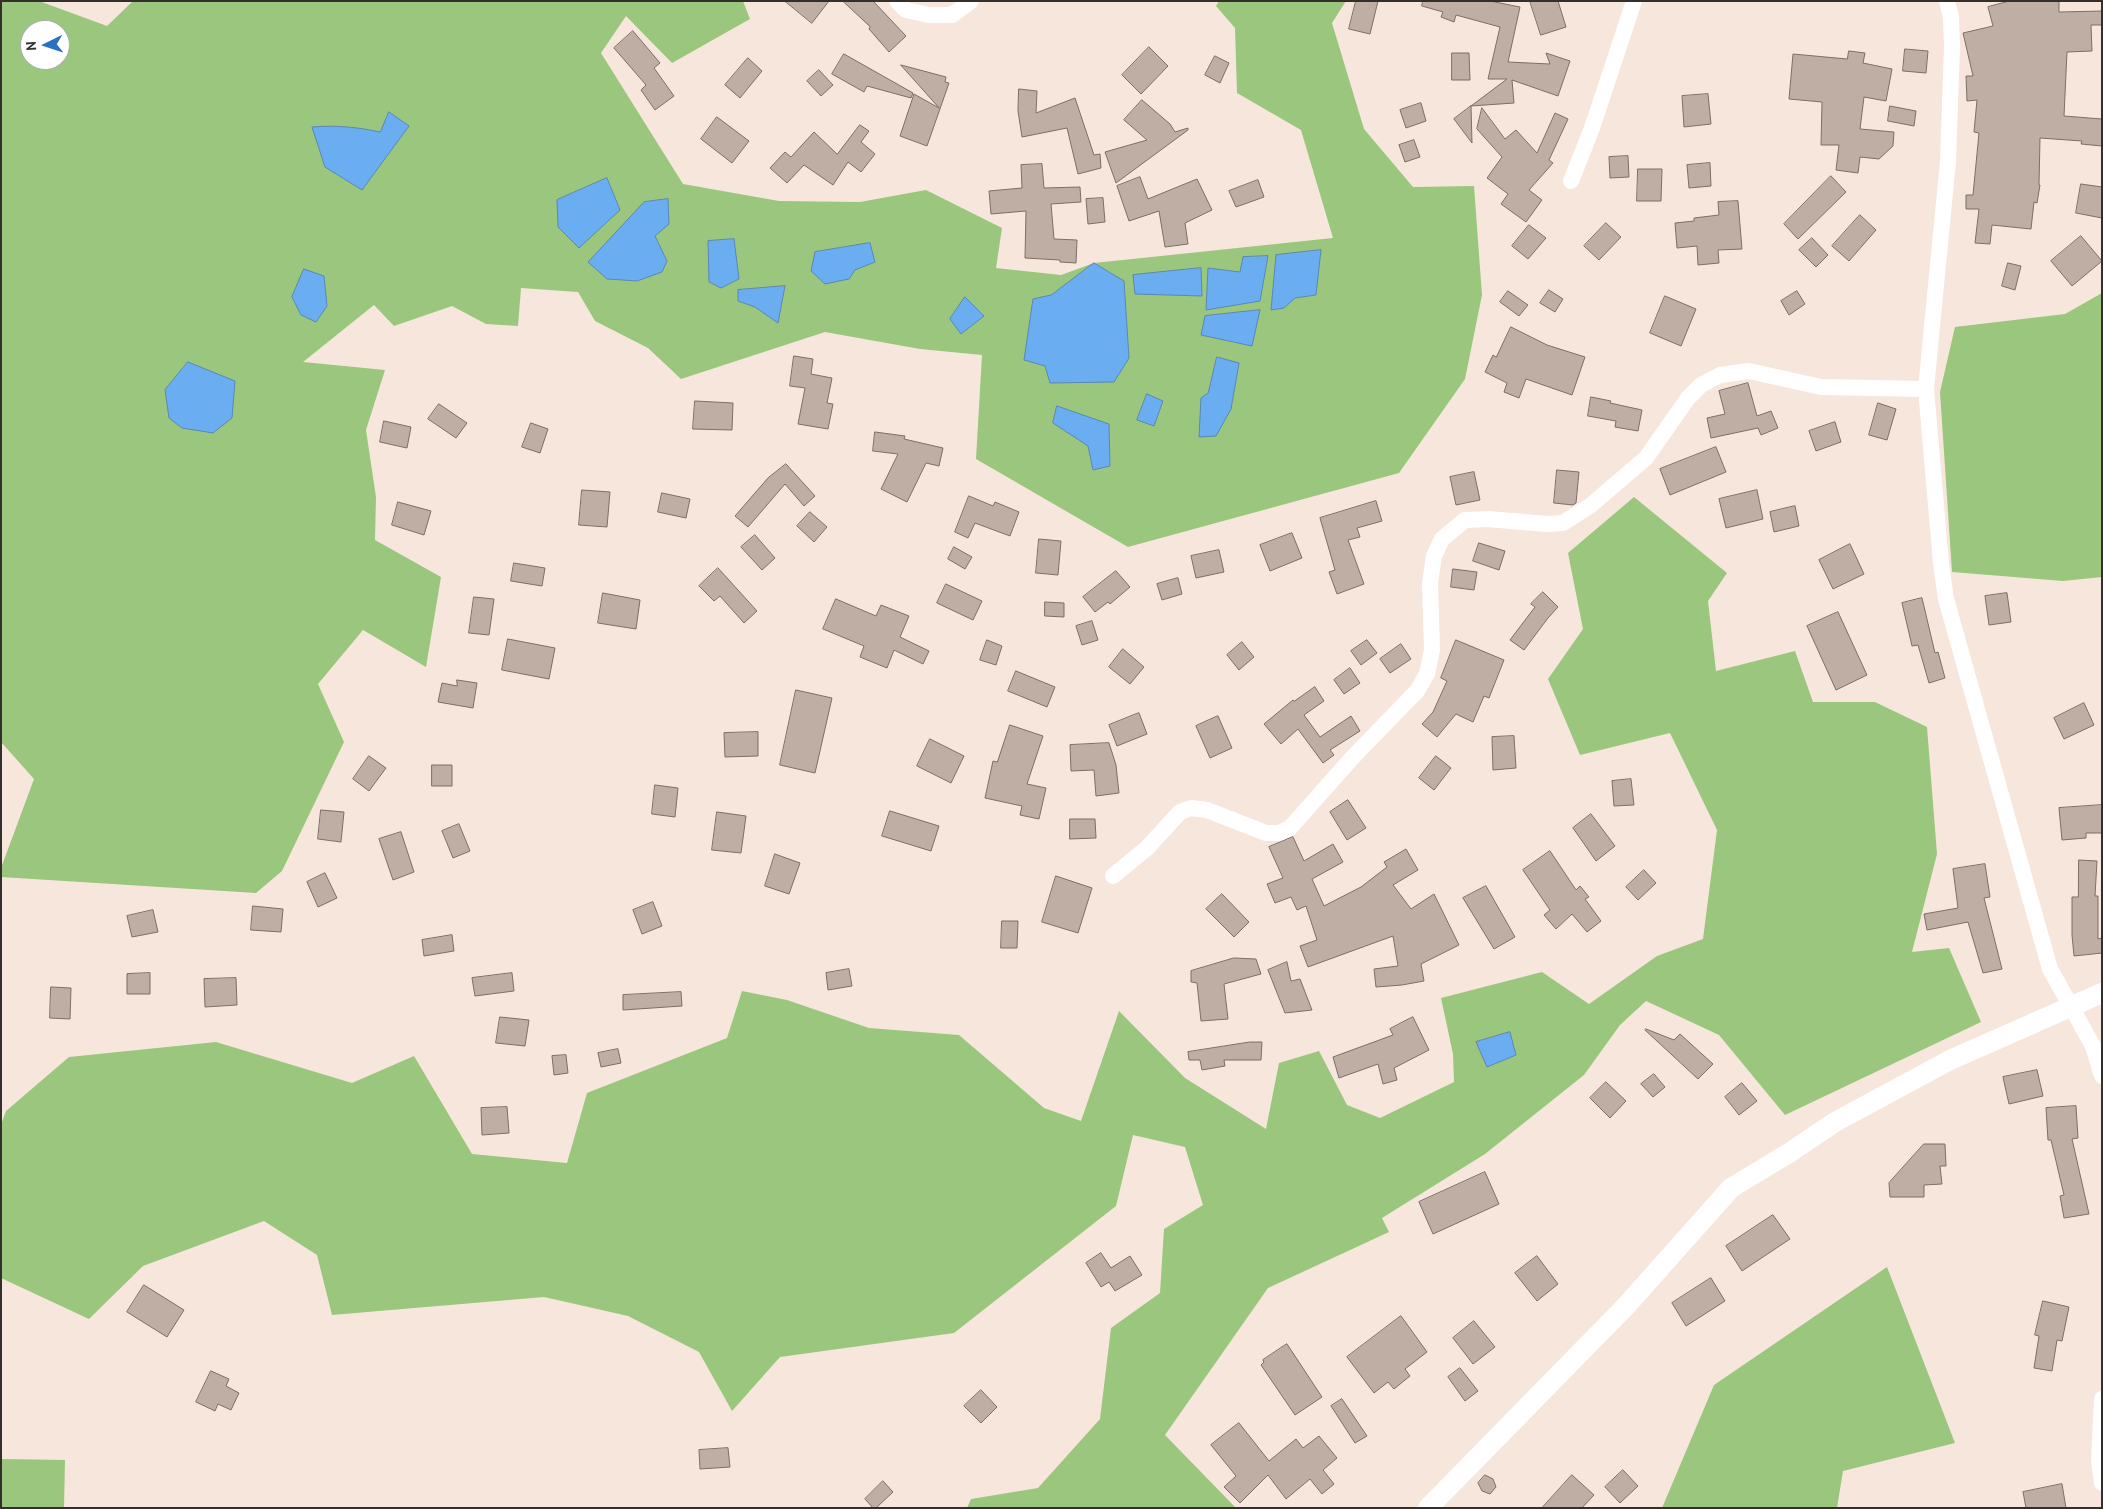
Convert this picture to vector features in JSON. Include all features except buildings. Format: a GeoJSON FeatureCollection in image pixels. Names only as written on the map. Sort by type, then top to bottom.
{"type":"FeatureCollection","features":[{"type":"Feature","properties":{"kind":"street"},"geometry":{"type":"LineString","coordinates":[[897,1],[906,10],[928,15],[952,16],[971,1]]}},
{"type":"Feature","properties":{"kind":"street"},"geometry":{"type":"LineString","coordinates":[[1571,180],[1592,128],[1634,1]]}},
{"type":"Feature","properties":{"kind":"street"},"geometry":{"type":"LineString","coordinates":[[1948,1],[1951,17],[1952,46],[1948,161],[1926,389],[1941,563],[1946,599],[2050,969],[2094,1046],[2102,1076]]}},
{"type":"Feature","properties":{"kind":"street"},"geometry":{"type":"LineString","coordinates":[[1112,876],[1147,848],[1180,812],[1185,810],[1207,810],[1266,833],[1279,833],[1290,828],[1352,758],[1417,691],[1427,674],[1432,650],[1430,583],[1434,556],[1442,539],[1465,520],[1488,519],[1547,524],[1563,523],[1591,505],[1646,458],[1688,398],[1701,385],[1720,375],[1749,371],[1821,387],[1926,389]]}},
{"type":"Feature","properties":{"kind":"street"},"geometry":{"type":"LineString","coordinates":[[1428,1508],[1626,1306],[1731,1188],[1789,1153],[1835,1122],[1950,1060],[2102,993]]}},
{"type":"Feature","properties":{"kind":"street"},"geometry":{"type":"LineString","coordinates":[[2102,1399],[2099,1461],[2102,1483]]}},
{"type":"Feature","properties":{"kind":"green space"},"geometry":{"type":"Polygon","coordinates":[[[1,1],[39,1],[107,26],[133,1],[743,1],[750,19],[672,63],[626,16],[601,53],[683,184],[779,201],[860,202],[926,190],[1002,228],[996,268],[1061,275],[1094,263],[1333,238],[1301,130],[1237,93],[1235,28],[1216,6],[1219,1],[1346,1],[1332,23],[1364,129],[1413,187],[1474,186],[1482,295],[1465,379],[1399,473],[1128,547],[976,459],[982,355],[920,349],[825,332],[681,379],[648,348],[595,321],[578,292],[521,288],[518,326],[486,324],[452,306],[394,326],[374,305],[303,362],[385,370],[366,430],[376,497],[375,540],[441,577],[426,667],[363,630],[318,684],[344,742],[282,871],[256,893],[1,877],[1,868],[34,779],[1,742],[1,1]]]}},
{"type":"Feature","properties":{"kind":"green space"},"geometry":{"type":"Polygon","coordinates":[[[2102,293],[2102,577],[2063,581],[1952,572],[1940,392],[1955,327],[2065,314],[2102,293]]]}},
{"type":"Feature","properties":{"kind":"green space"},"geometry":{"type":"Polygon","coordinates":[[[1634,497],[1727,573],[1708,601],[1716,671],[1795,651],[1813,702],[1875,702],[1927,727],[1937,854],[1912,952],[1949,948],[1981,1022],[1785,1115],[1719,1035],[1646,1001],[1620,1025],[1584,1075],[1485,1154],[1382,1218],[1389,1232],[1268,1288],[1165,1435],[1236,1508],[967,1508],[971,1499],[1038,1488],[1100,1419],[1111,1328],[1160,1293],[1164,1229],[1203,1205],[1185,1147],[1133,1135],[1116,1206],[954,1333],[780,1357],[732,1411],[699,1352],[628,1316],[544,1297],[332,1315],[317,1255],[264,1221],[143,1266],[89,1319],[1,1278],[1,1125],[6,1111],[69,1057],[216,1042],[352,1083],[414,1056],[472,1154],[567,1163],[587,1093],[727,1038],[742,991],[787,1000],[869,1028],[959,1035],[1044,1108],[1081,1121],[1119,1011],[1185,1078],[1266,1129],[1279,1063],[1319,1051],[1347,1105],[1380,1118],[1454,1082],[1453,1054],[1441,998],[1542,972],[1589,1004],[1657,956],[1703,939],[1717,830],[1670,733],[1580,755],[1548,679],[1583,629],[1568,553],[1634,497]]]}},
{"type":"Feature","properties":{"kind":"green space"},"geometry":{"type":"Polygon","coordinates":[[[1887,1267],[1955,1443],[1843,1471],[1837,1508],[1662,1508],[1714,1385],[1887,1267]]]}},
{"type":"Feature","properties":{"kind":"green space"},"geometry":{"type":"Polygon","coordinates":[[[1,1459],[65,1460],[64,1508],[1,1508],[1,1459]]]}},
{"type":"Feature","properties":{"kind":"water"},"geometry":{"type":"Polygon","coordinates":[[[389,112],[409,126],[362,190],[325,167],[312,127],[346,127],[380,132],[389,112]]]}},
{"type":"Feature","properties":{"kind":"water"},"geometry":{"type":"Polygon","coordinates":[[[607,178],[620,210],[579,248],[558,227],[557,200],[607,178]]]}},
{"type":"Feature","properties":{"kind":"water"},"geometry":{"type":"Polygon","coordinates":[[[668,199],[669,224],[655,236],[667,261],[662,272],[637,281],[607,279],[588,262],[644,202],[668,199]]]}},
{"type":"Feature","properties":{"kind":"water"},"geometry":{"type":"Polygon","coordinates":[[[734,239],[739,279],[721,288],[709,282],[708,241],[734,239]]]}},
{"type":"Feature","properties":{"kind":"water"},"geometry":{"type":"Polygon","coordinates":[[[870,243],[875,262],[855,270],[849,279],[825,284],[811,271],[815,252],[870,243]]]}},
{"type":"Feature","properties":{"kind":"water"},"geometry":{"type":"Polygon","coordinates":[[[1321,250],[1316,295],[1295,298],[1284,308],[1271,310],[1276,255],[1321,250]]]}},
{"type":"Feature","properties":{"kind":"water"},"geometry":{"type":"Polygon","coordinates":[[[1268,256],[1260,301],[1206,310],[1208,268],[1240,272],[1243,257],[1268,256]]]}},
{"type":"Feature","properties":{"kind":"water"},"geometry":{"type":"Polygon","coordinates":[[[1094,263],[1124,281],[1129,358],[1114,382],[1050,383],[1045,366],[1024,360],[1033,299],[1051,295],[1094,263]]]}},
{"type":"Feature","properties":{"kind":"water"},"geometry":{"type":"Polygon","coordinates":[[[1201,268],[1202,296],[1135,294],[1133,275],[1201,268]]]}},
{"type":"Feature","properties":{"kind":"water"},"geometry":{"type":"Polygon","coordinates":[[[304,269],[324,276],[327,306],[316,322],[301,315],[292,297],[304,269]]]}},
{"type":"Feature","properties":{"kind":"water"},"geometry":{"type":"Polygon","coordinates":[[[785,286],[778,323],[755,307],[738,301],[738,290],[785,286]]]}},
{"type":"Feature","properties":{"kind":"water"},"geometry":{"type":"Polygon","coordinates":[[[965,297],[984,316],[961,334],[950,319],[965,297]]]}},
{"type":"Feature","properties":{"kind":"water"},"geometry":{"type":"Polygon","coordinates":[[[1260,310],[1252,346],[1201,335],[1205,316],[1260,310]]]}},
{"type":"Feature","properties":{"kind":"water"},"geometry":{"type":"Polygon","coordinates":[[[1217,357],[1239,363],[1231,409],[1216,436],[1199,437],[1201,398],[1208,393],[1217,357]]]}},
{"type":"Feature","properties":{"kind":"water"},"geometry":{"type":"Polygon","coordinates":[[[188,362],[235,381],[232,418],[213,433],[182,428],[169,418],[165,390],[188,362]]]}},
{"type":"Feature","properties":{"kind":"water"},"geometry":{"type":"Polygon","coordinates":[[[1147,394],[1163,401],[1154,426],[1137,420],[1147,394]]]}},
{"type":"Feature","properties":{"kind":"water"},"geometry":{"type":"Polygon","coordinates":[[[1057,406],[1109,424],[1110,466],[1093,470],[1088,446],[1053,423],[1057,406]]]}},
{"type":"Feature","properties":{"kind":"water"},"geometry":{"type":"Polygon","coordinates":[[[1510,1032],[1516,1055],[1487,1067],[1476,1042],[1510,1032]]]}}]}
